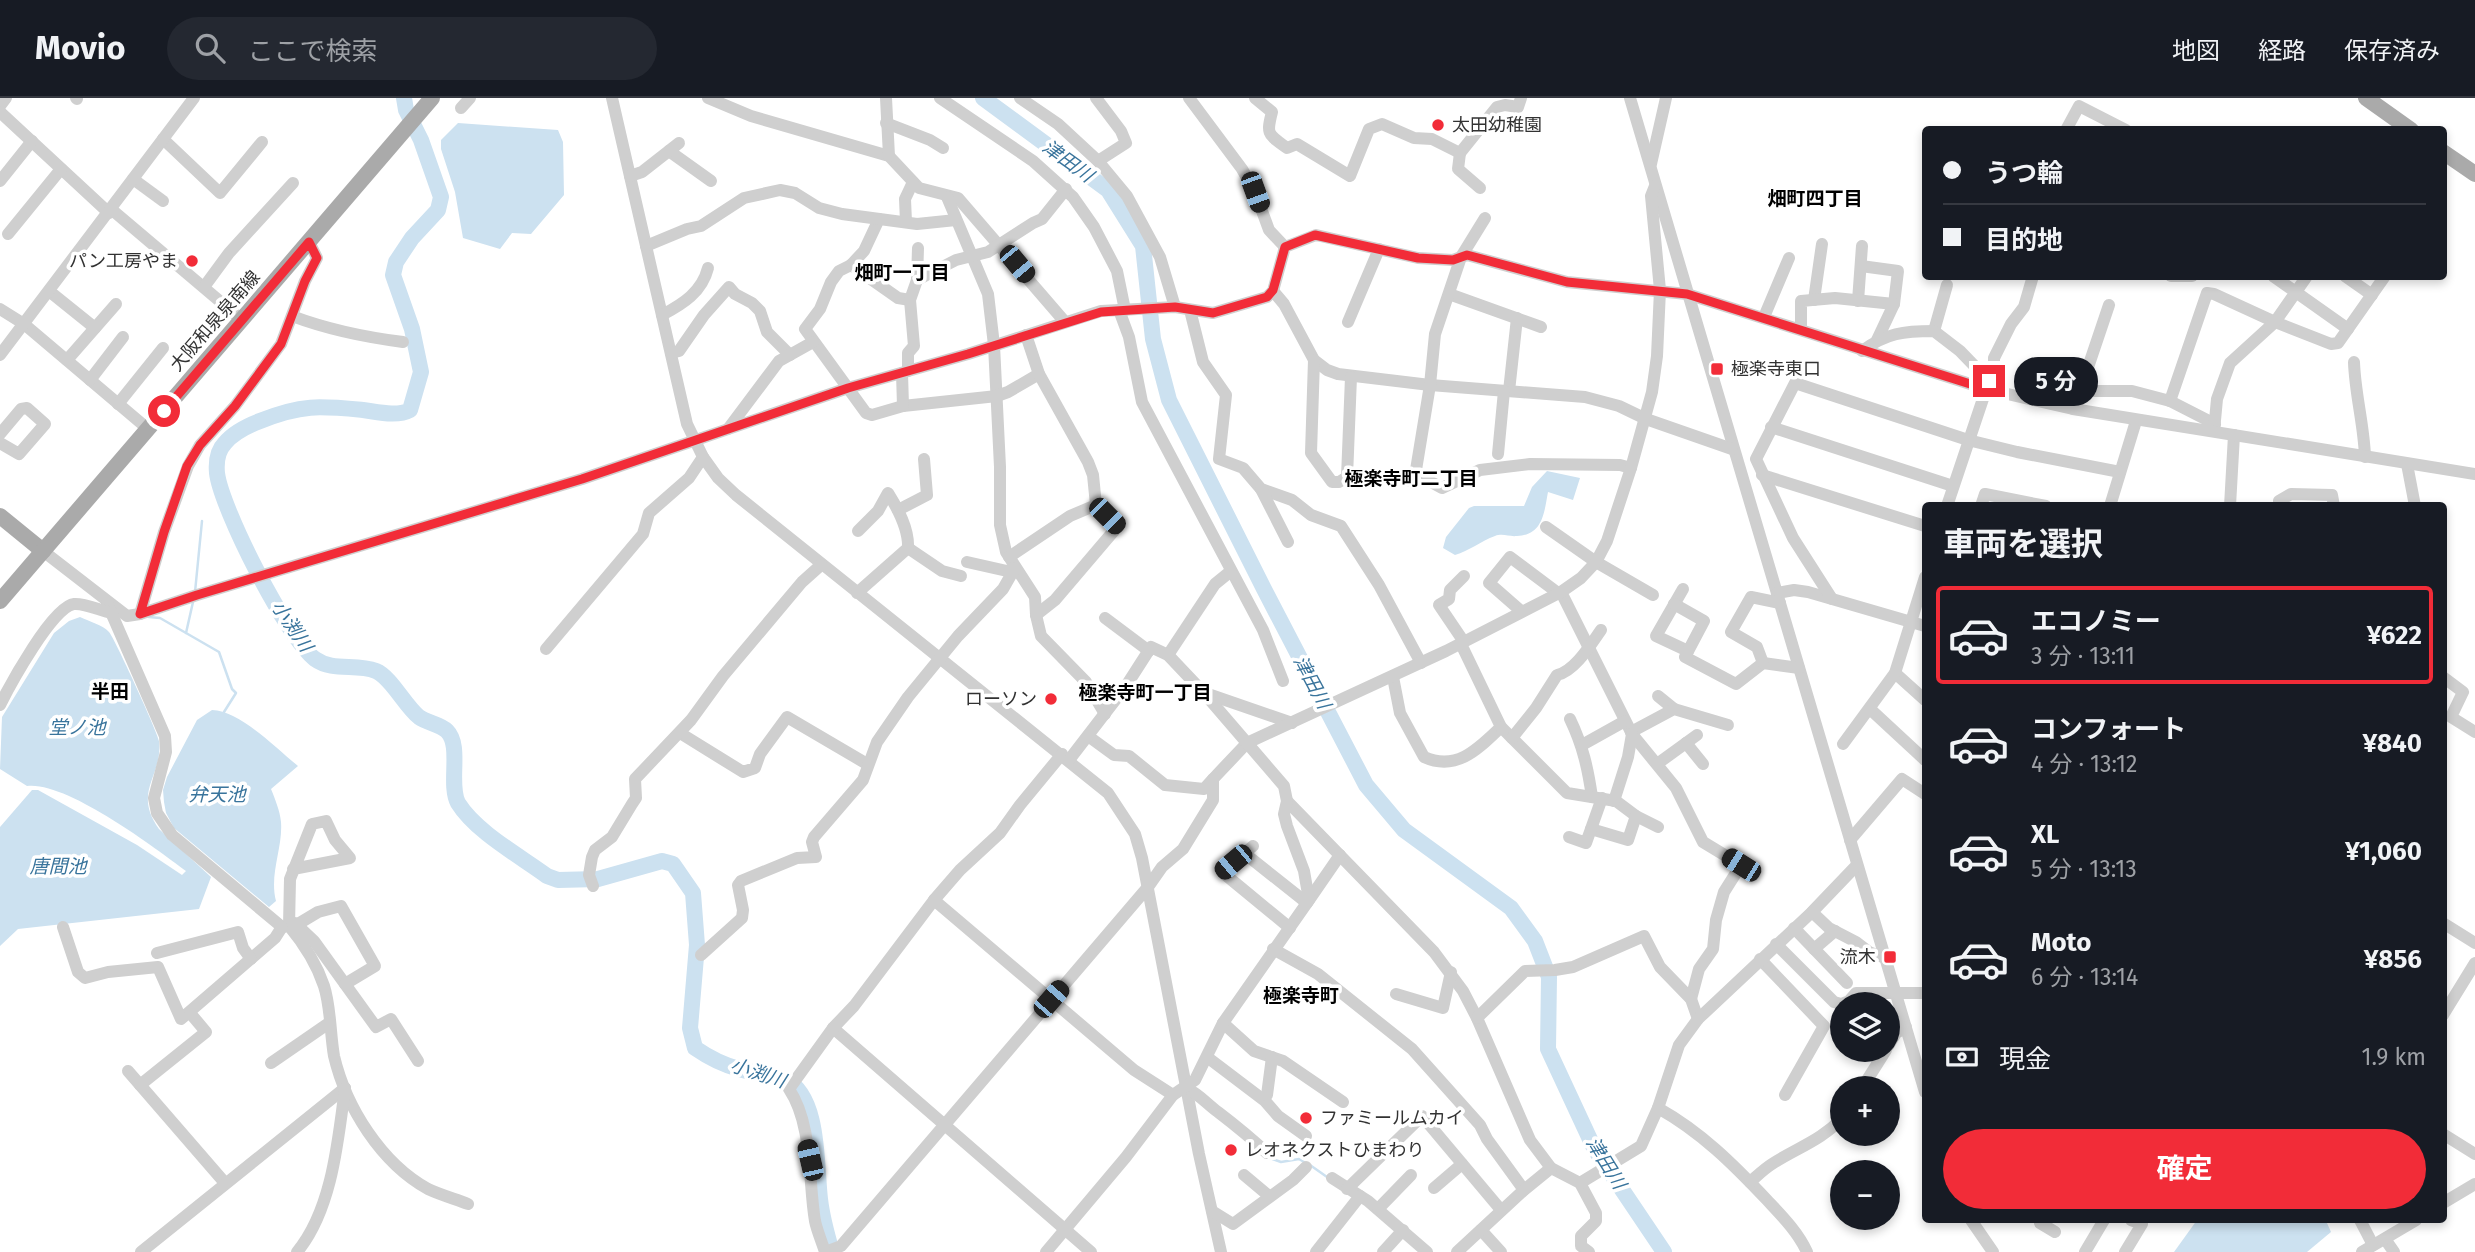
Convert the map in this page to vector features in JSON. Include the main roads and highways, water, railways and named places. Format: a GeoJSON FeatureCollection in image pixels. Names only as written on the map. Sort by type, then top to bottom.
{"type":"FeatureCollection","features":[{"type":"Feature","properties":{"kind":"main road"},"geometry":{"type":"LineString","coordinates":[[2366,98],[2405,126]]}},
{"type":"Feature","properties":{"kind":"main road","name":"大阪和泉泉南線"},"geometry":{"type":"LineString","coordinates":[[0,601],[427,104]]}},
{"type":"Feature","properties":{"kind":"main road"},"geometry":{"type":"LineString","coordinates":[[2447,155],[2475,174]]}},
{"type":"Feature","properties":{"kind":"main road"},"geometry":{"type":"LineString","coordinates":[[0,516],[43,551]]}},
{"type":"Feature","properties":{"kind":"water"},"geometry":{"type":"Polygon","coordinates":[[[458,123],[558,130],[563,142],[564,195],[531,234],[512,233],[500,249],[463,238],[455,192],[441,149],[441,140],[458,123]]]}},
{"type":"Feature","properties":{"kind":"water"},"geometry":{"type":"Polygon","coordinates":[[[1547,471],[1580,478],[1573,500],[1548,492],[1541,522],[1532,532],[1517,536],[1495,536],[1455,555],[1443,548],[1446,537],[1469,508],[1524,506],[1532,487],[1547,471]]]}},
{"type":"Feature","properties":{"kind":"water"},"geometry":{"type":"Polygon","coordinates":[[[80,617],[109,632],[157,734],[159,754],[148,794],[151,816],[159,829],[211,877],[199,909],[18,929],[0,946],[0,827],[32,790],[38,790],[137,845],[182,875],[186,871],[132,832],[86,804],[44,787],[27,786],[0,769],[2,717],[54,633],[69,621],[80,617]]]}},
{"type":"Feature","properties":{"kind":"water","name":"弁天池"},"geometry":{"type":"Polygon","coordinates":[[[212,710],[246,723],[298,766],[271,789],[280,814],[281,832],[274,881],[276,901],[269,907],[174,828],[166,813],[163,790],[167,777],[197,720],[212,710]]]}},
{"type":"Feature","properties":{"kind":"water"},"geometry":{"type":"Polygon","coordinates":[[[2195,1223],[2327,1223],[2331,1232],[2307,1252],[2174,1252],[2195,1223]]]}},
{"type":"Feature","properties":{"kind":"waterway","name":"小渕川"},"geometry":{"type":"LineString","coordinates":[[404,98],[406,110],[421,140],[441,197],[438,210],[412,238],[396,262],[393,275],[412,329],[421,372],[410,410],[393,414],[311,408],[275,415],[255,423],[232,436],[220,450],[217,473],[221,490],[242,542],[273,600],[288,626],[315,659],[329,665],[368,669],[382,674],[419,717],[447,731],[454,746],[454,786],[458,803],[487,834],[547,876],[558,880],[598,879],[662,861],[673,864],[693,893],[697,945],[690,1028],[695,1048],[733,1067],[780,1077],[797,1089],[811,1116],[821,1206],[832,1252]]}},
{"type":"Feature","properties":{"kind":"waterway","name":"津田川"},"geometry":{"type":"LineString","coordinates":[[983,98],[1108,190],[1143,246],[1153,339],[1169,400],[1264,589],[1366,785],[1404,830],[1511,908],[1535,941],[1549,977],[1548,1049],[1594,1148],[1664,1252]]}},
{"type":"Feature","properties":{"kind":"waterway"},"geometry":{"type":"LineString","coordinates":[[195,592],[202,521]]}},
{"type":"Feature","properties":{"kind":"waterway"},"geometry":{"type":"LineString","coordinates":[[186,633],[193,602]]}},
{"type":"Feature","properties":{"kind":"waterway"},"geometry":{"type":"LineString","coordinates":[[149,617],[160,618],[219,652],[232,689],[236,693],[224,712]]}},
{"type":"Feature","properties":{"kind":"waterway"},"geometry":{"type":"LineString","coordinates":[[1267,1157],[1281,1162],[1299,1159],[1304,1162]]}},
{"type":"Feature","properties":{"kind":"waterway"},"geometry":{"type":"LineString","coordinates":[[1310,1165],[1327,1177]]}},
{"type":"Feature","properties":{"kind":"place","name":"太田幼稚園"},"geometry":{"type":"Point","coordinates":[1438,125]}},
{"type":"Feature","properties":{"kind":"place","name":"パン工房やま"},"geometry":{"type":"Point","coordinates":[192,261]}},
{"type":"Feature","properties":{"kind":"place","name":"極楽寺東口"},"geometry":{"type":"Point","coordinates":[1717,369]}},
{"type":"Feature","properties":{"kind":"place","name":"ローソン"},"geometry":{"type":"Point","coordinates":[1051,699]}},
{"type":"Feature","properties":{"kind":"place","name":"流木"},"geometry":{"type":"Point","coordinates":[1890,957]}},
{"type":"Feature","properties":{"kind":"place","name":"ファミールムカイ"},"geometry":{"type":"Point","coordinates":[1306,1118]}},
{"type":"Feature","properties":{"kind":"place","name":"レオネクストひまわり"},"geometry":{"type":"Point","coordinates":[1231,1150]}},
{"type":"Feature","properties":{"kind":"district","name":"畑町四丁目"},"geometry":{"type":"Point","coordinates":[1815,198]}},
{"type":"Feature","properties":{"kind":"district","name":"畑町一丁目"},"geometry":{"type":"Point","coordinates":[902,272]}},
{"type":"Feature","properties":{"kind":"district","name":"極楽寺町二丁目"},"geometry":{"type":"Point","coordinates":[1411,478]}},
{"type":"Feature","properties":{"kind":"district","name":"半田"},"geometry":{"type":"Point","coordinates":[110,691]}},
{"type":"Feature","properties":{"kind":"district","name":"極楽寺町一丁目"},"geometry":{"type":"Point","coordinates":[1145,692]}},
{"type":"Feature","properties":{"kind":"district","name":"極楽寺町"},"geometry":{"type":"Point","coordinates":[1301,995]}},
{"type":"Feature","properties":{"kind":"water label","name":"堂ノ池"},"geometry":{"type":"Point","coordinates":[77,727]}},
{"type":"Feature","properties":{"kind":"water label","name":"唐間池"},"geometry":{"type":"Point","coordinates":[58,866]}}]}
